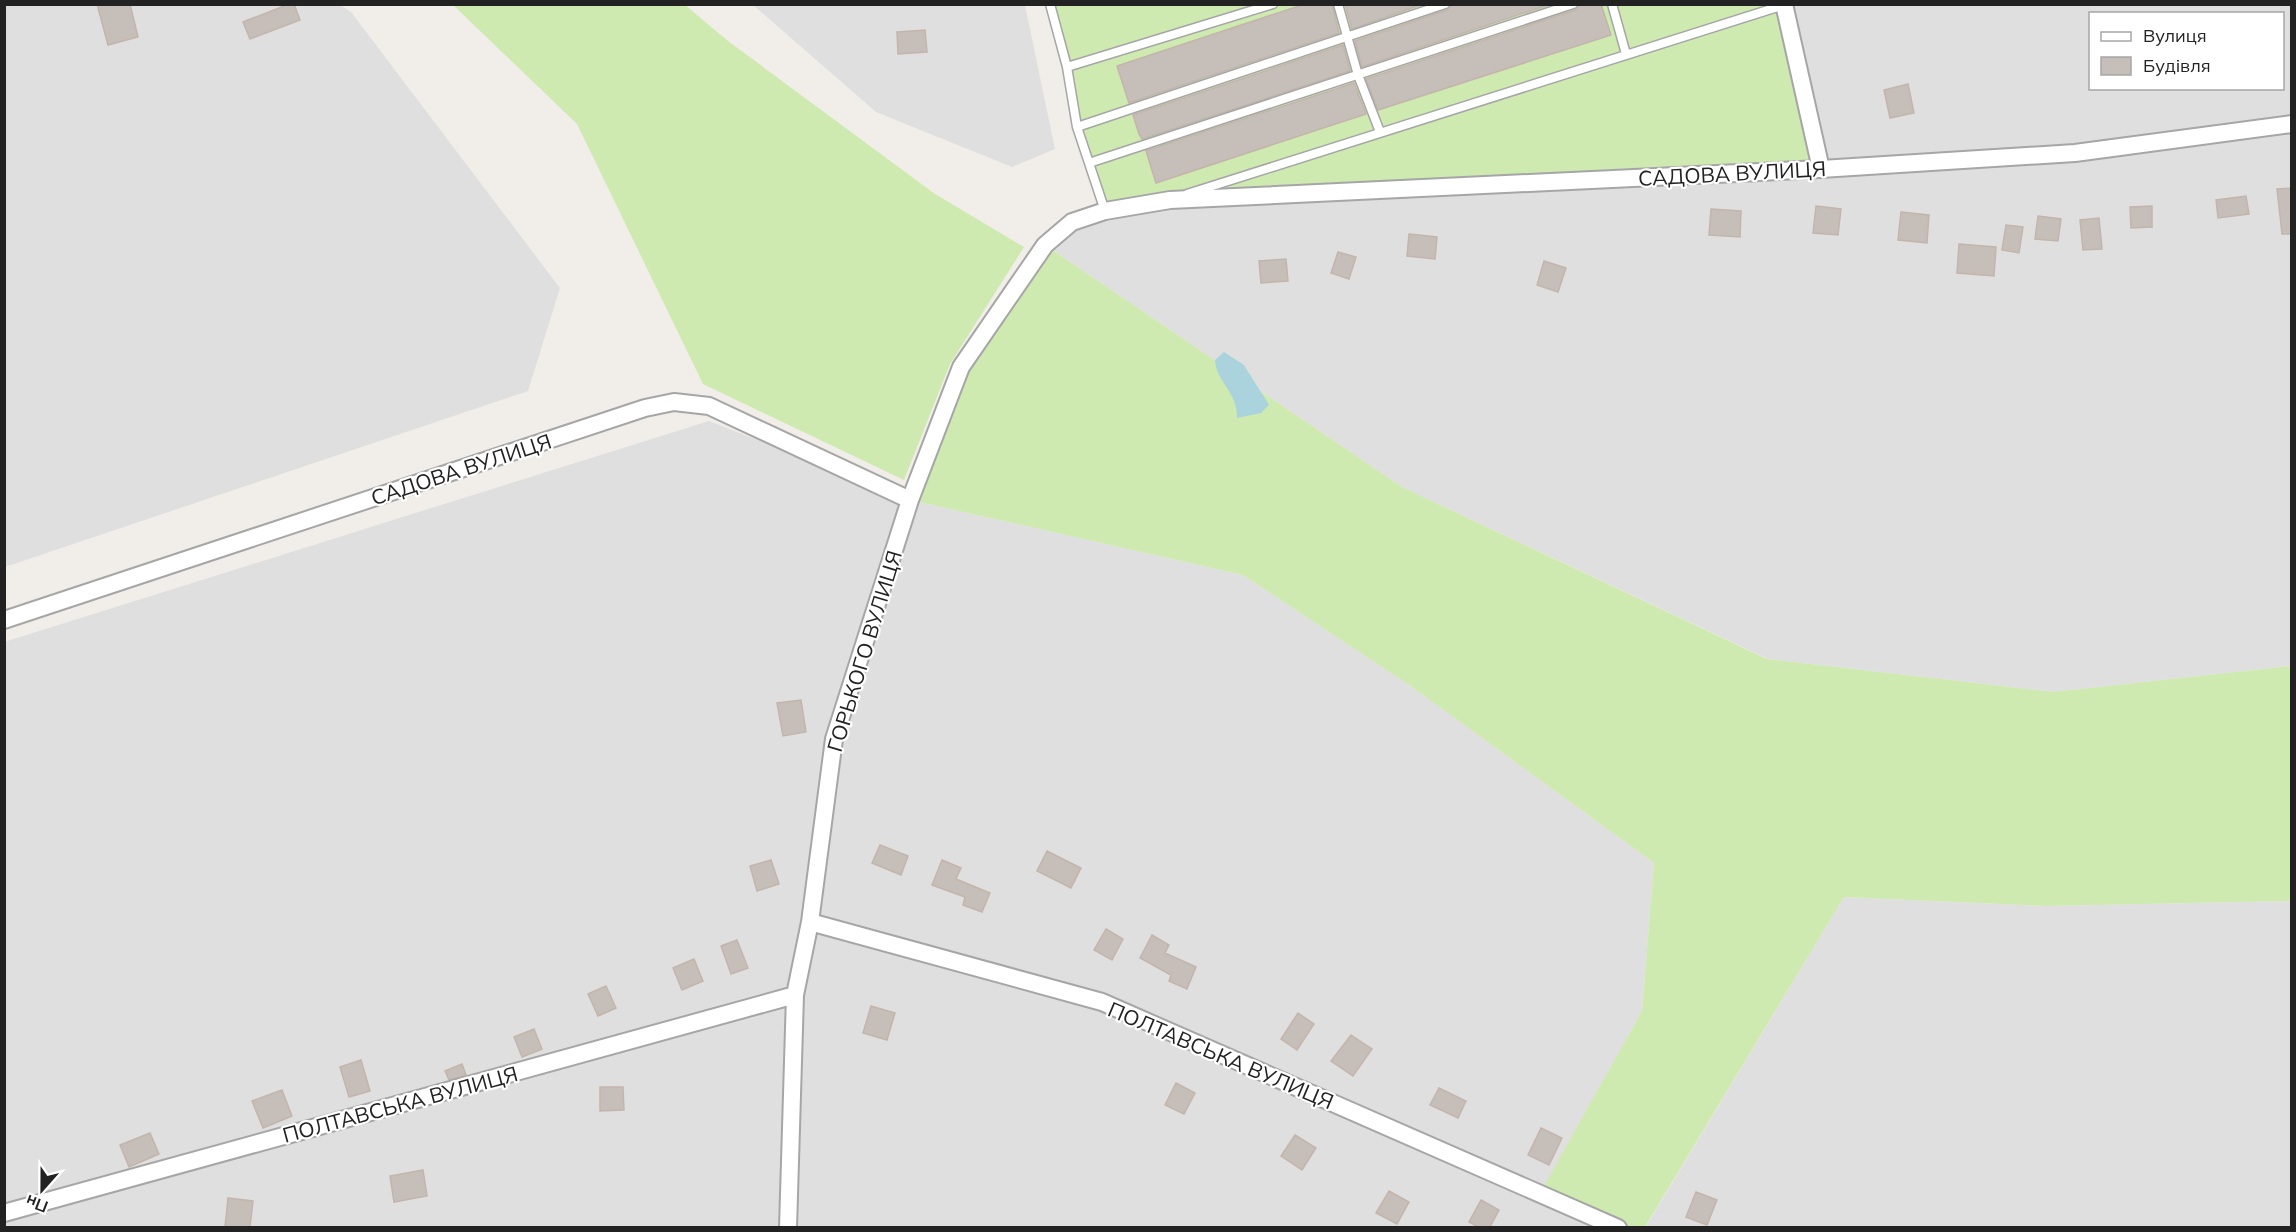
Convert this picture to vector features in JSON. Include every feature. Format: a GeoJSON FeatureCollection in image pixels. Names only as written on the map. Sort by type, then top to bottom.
{"type":"FeatureCollection","features":[{"type":"Feature","properties":{"kind":"street"},"geometry":{"type":"LineString","coordinates":[[1784,5],[1821,169]]}},
{"type":"Feature","properties":{"kind":"street","name":"САДОВА ВУЛИЦЯ"},"geometry":{"type":"LineString","coordinates":[[1170,200],[1821,169],[2075,153],[2292,124]]}},
{"type":"Feature","properties":{"kind":"street","name":"ГОРЬКОГО ВУЛИЦЯ"},"geometry":{"type":"LineString","coordinates":[[788,1227],[795,995],[810,922],[834,739],[910,500],[961,367],[1045,245],[1072,222],[1105,210],[1170,200]]}},
{"type":"Feature","properties":{"kind":"street","name":"САДОВА ВУЛИЦЯ"},"geometry":{"type":"LineString","coordinates":[[4,620],[645,408],[674,402],[709,406],[910,500]]}},
{"type":"Feature","properties":{"kind":"street","name":"ПОЛТАВСЬКА ВУЛИЦЯ"},"geometry":{"type":"LineString","coordinates":[[810,922],[1102,1002],[1618,1227]]}},
{"type":"Feature","properties":{"kind":"street","name":"ПОЛТАВСЬКА ВУЛИЦЯ"},"geometry":{"type":"LineString","coordinates":[[4,1213],[795,995]]}},
{"type":"Feature","properties":{"kind":"lane"},"geometry":{"type":"LineString","coordinates":[[1050,4],[1067,67],[1077,127],[1105,210]]}},
{"type":"Feature","properties":{"kind":"lane"},"geometry":{"type":"LineString","coordinates":[[1067,67],[1273,4]]}},
{"type":"Feature","properties":{"kind":"lane"},"geometry":{"type":"LineString","coordinates":[[1338,4],[1358,75],[1380,132]]}},
{"type":"Feature","properties":{"kind":"lane"},"geometry":{"type":"LineString","coordinates":[[1077,127],[1445,4]]}},
{"type":"Feature","properties":{"kind":"lane"},"geometry":{"type":"LineString","coordinates":[[1089,163],[1573,4]]}},
{"type":"Feature","properties":{"kind":"lane"},"geometry":{"type":"LineString","coordinates":[[1612,4],[1626,54]]}},
{"type":"Feature","properties":{"kind":"lane"},"geometry":{"type":"LineString","coordinates":[[1170,200],[1784,5]]}},
{"type":"Feature","properties":{"kind":"shaded area"},"geometry":{"type":"Polygon","coordinates":[[[338,4],[351,12],[560,288],[528,391],[5,567],[4,5],[338,4]]]}},
{"type":"Feature","properties":{"kind":"shaded area"},"geometry":{"type":"Polygon","coordinates":[[[753,5],[1025,5],[1055,149],[1012,167],[876,112],[753,5]]]}},
{"type":"Feature","properties":{"kind":"shaded area"},"geometry":{"type":"Polygon","coordinates":[[[1786,5],[2291,5],[2291,666],[2053,692],[1768,659],[1402,487],[1045,245],[1072,222],[1786,5]]]}},
{"type":"Feature","properties":{"kind":"shaded area"},"geometry":{"type":"Polygon","coordinates":[[[709,421],[910,500],[1243,575],[1412,687],[1654,863],[1642,1011],[1541,1193],[1618,1227],[5,1227],[4,642],[709,421]]]}},
{"type":"Feature","properties":{"kind":"shaded area"},"geometry":{"type":"Polygon","coordinates":[[[1844,897],[2047,906],[2291,901],[2291,1227],[1645,1228],[1844,897]]]}},
{"type":"Feature","properties":{"kind":"green space"},"geometry":{"type":"Polygon","coordinates":[[[453,5],[685,5],[728,41],[935,194],[1024,247],[950,364],[904,480],[703,384],[577,124],[453,5]]]}},
{"type":"Feature","properties":{"kind":"green space"},"geometry":{"type":"Polygon","coordinates":[[[1050,5],[1786,5],[1821,169],[1105,211],[1078,127],[1050,5]]]}},
{"type":"Feature","properties":{"kind":"green space"},"geometry":{"type":"Polygon","coordinates":[[[1045,245],[1402,487],[1767,659],[2053,692],[2291,666],[2291,901],[2047,906],[1844,897],[1645,1227],[1618,1227],[1540,1193],[1642,1011],[1654,863],[1412,687],[1243,575],[910,500],[961,367],[1045,245]]]}},
{"type":"Feature","properties":{"kind":"water"},"geometry":{"type":"Polygon","coordinates":[[[1224,352],[1244,365],[1269,405],[1261,413],[1237,418],[1234,401],[1216,368],[1215,360],[1224,352]]]}},
{"type":"Feature","properties":{"kind":"building"},"geometry":{"type":"Polygon","coordinates":[[[97,4],[130,4],[138,37],[108,45],[97,4]]]}},
{"type":"Feature","properties":{"kind":"building"},"geometry":{"type":"Polygon","coordinates":[[[294,4],[300,20],[250,39],[243,22],[294,4]]]}},
{"type":"Feature","properties":{"kind":"building"},"geometry":{"type":"Polygon","coordinates":[[[1305,4],[1332,4],[1339,33],[1129,103],[1117,66],[1305,4]]]}},
{"type":"Feature","properties":{"kind":"building"},"geometry":{"type":"Polygon","coordinates":[[[1345,4],[1423,4],[1352,29],[1345,4]]]}},
{"type":"Feature","properties":{"kind":"building"},"geometry":{"type":"Polygon","coordinates":[[[1451,4],[1551,4],[1362,67],[1355,41],[1447,10],[1451,4]]]}},
{"type":"Feature","properties":{"kind":"building"},"geometry":{"type":"Polygon","coordinates":[[[1579,4],[1601,4],[1611,35],[1378,110],[1366,79],[1575,10],[1579,4]]]}},
{"type":"Feature","properties":{"kind":"building"},"geometry":{"type":"Polygon","coordinates":[[[925,30],[927,52],[898,54],[897,32],[925,30]]]}},
{"type":"Feature","properties":{"kind":"building"},"geometry":{"type":"Polygon","coordinates":[[[1343,45],[1350,71],[1142,139],[1139,134],[1133,115],[1343,45]]]}},
{"type":"Feature","properties":{"kind":"building"},"geometry":{"type":"Polygon","coordinates":[[[1354,83],[1366,114],[1156,183],[1146,151],[1354,83]]]}},
{"type":"Feature","properties":{"kind":"building"},"geometry":{"type":"Polygon","coordinates":[[[1908,84],[1914,113],[1890,118],[1884,90],[1908,84]]]}},
{"type":"Feature","properties":{"kind":"building"},"geometry":{"type":"Polygon","coordinates":[[[2292,188],[2292,234],[2282,234],[2277,189],[2292,188]]]}},
{"type":"Feature","properties":{"kind":"building"},"geometry":{"type":"Polygon","coordinates":[[[2246,196],[2249,214],[2218,218],[2216,200],[2246,196]]]}},
{"type":"Feature","properties":{"kind":"building"},"geometry":{"type":"Polygon","coordinates":[[[1816,206],[1841,209],[1838,235],[1813,233],[1816,206]]]}},
{"type":"Feature","properties":{"kind":"building"},"geometry":{"type":"Polygon","coordinates":[[[2152,206],[2152,227],[2131,228],[2130,207],[2152,206]]]}},
{"type":"Feature","properties":{"kind":"building"},"geometry":{"type":"Polygon","coordinates":[[[1711,209],[1741,211],[1740,237],[1709,235],[1711,209]]]}},
{"type":"Feature","properties":{"kind":"building"},"geometry":{"type":"Polygon","coordinates":[[[1901,212],[1929,215],[1927,243],[1898,240],[1901,212]]]}},
{"type":"Feature","properties":{"kind":"building"},"geometry":{"type":"Polygon","coordinates":[[[2038,216],[2061,219],[2058,241],[2035,239],[2038,216]]]}},
{"type":"Feature","properties":{"kind":"building"},"geometry":{"type":"Polygon","coordinates":[[[2099,218],[2102,249],[2083,250],[2080,220],[2099,218]]]}},
{"type":"Feature","properties":{"kind":"building"},"geometry":{"type":"Polygon","coordinates":[[[2006,225],[2023,227],[2019,253],[2002,250],[2006,225]]]}},
{"type":"Feature","properties":{"kind":"building"},"geometry":{"type":"Polygon","coordinates":[[[1409,234],[1437,237],[1435,259],[1407,256],[1409,234]]]}},
{"type":"Feature","properties":{"kind":"building"},"geometry":{"type":"Polygon","coordinates":[[[1959,244],[1996,247],[1994,276],[1957,273],[1959,244]]]}},
{"type":"Feature","properties":{"kind":"building"},"geometry":{"type":"Polygon","coordinates":[[[1338,252],[1356,257],[1349,279],[1331,273],[1338,252]]]}},
{"type":"Feature","properties":{"kind":"building"},"geometry":{"type":"Polygon","coordinates":[[[1286,259],[1288,281],[1261,283],[1259,261],[1286,259]]]}},
{"type":"Feature","properties":{"kind":"building"},"geometry":{"type":"Polygon","coordinates":[[[1544,261],[1566,268],[1558,292],[1537,285],[1544,261]]]}},
{"type":"Feature","properties":{"kind":"building"},"geometry":{"type":"Polygon","coordinates":[[[801,700],[806,732],[783,736],[777,703],[801,700]]]}},
{"type":"Feature","properties":{"kind":"building"},"geometry":{"type":"Polygon","coordinates":[[[880,845],[908,856],[901,875],[872,863],[880,845]]]}},
{"type":"Feature","properties":{"kind":"building"},"geometry":{"type":"Polygon","coordinates":[[[1047,851],[1081,868],[1071,888],[1037,871],[1047,851]]]}},
{"type":"Feature","properties":{"kind":"building"},"geometry":{"type":"Polygon","coordinates":[[[771,860],[779,884],[757,891],[750,866],[771,860]]]}},
{"type":"Feature","properties":{"kind":"building"},"geometry":{"type":"Polygon","coordinates":[[[942,860],[961,868],[956,879],[990,893],[982,912],[963,905],[965,897],[932,885],[942,860]]]}},
{"type":"Feature","properties":{"kind":"building"},"geometry":{"type":"Polygon","coordinates":[[[1106,929],[1123,939],[1112,960],[1094,950],[1106,929]]]}},
{"type":"Feature","properties":{"kind":"building"},"geometry":{"type":"Polygon","coordinates":[[[1152,935],[1169,945],[1165,953],[1196,967],[1187,989],[1169,981],[1171,975],[1140,958],[1152,935]]]}},
{"type":"Feature","properties":{"kind":"building"},"geometry":{"type":"Polygon","coordinates":[[[737,940],[748,968],[731,974],[721,946],[737,940]]]}},
{"type":"Feature","properties":{"kind":"building"},"geometry":{"type":"Polygon","coordinates":[[[694,959],[703,981],[682,990],[673,968],[694,959]]]}},
{"type":"Feature","properties":{"kind":"building"},"geometry":{"type":"Polygon","coordinates":[[[606,986],[616,1008],[598,1016],[588,994],[606,986]]]}},
{"type":"Feature","properties":{"kind":"building"},"geometry":{"type":"Polygon","coordinates":[[[871,1006],[895,1013],[887,1040],[863,1033],[871,1006]]]}},
{"type":"Feature","properties":{"kind":"building"},"geometry":{"type":"Polygon","coordinates":[[[1298,1013],[1314,1024],[1297,1050],[1281,1039],[1298,1013]]]}},
{"type":"Feature","properties":{"kind":"building"},"geometry":{"type":"Polygon","coordinates":[[[534,1029],[542,1049],[522,1057],[514,1037],[534,1029]]]}},
{"type":"Feature","properties":{"kind":"building"},"geometry":{"type":"Polygon","coordinates":[[[1351,1035],[1372,1049],[1353,1076],[1331,1061],[1351,1035]]]}},
{"type":"Feature","properties":{"kind":"building"},"geometry":{"type":"Polygon","coordinates":[[[361,1060],[370,1091],[349,1097],[340,1067],[361,1060]]]}},
{"type":"Feature","properties":{"kind":"building"},"geometry":{"type":"Polygon","coordinates":[[[462,1064],[466,1075],[449,1080],[445,1071],[462,1064]]]}},
{"type":"Feature","properties":{"kind":"building"},"geometry":{"type":"Polygon","coordinates":[[[1176,1083],[1195,1093],[1184,1114],[1165,1105],[1176,1083]]]}},
{"type":"Feature","properties":{"kind":"building"},"geometry":{"type":"Polygon","coordinates":[[[600,1087],[623,1087],[624,1110],[600,1111],[600,1087]]]}},
{"type":"Feature","properties":{"kind":"building"},"geometry":{"type":"Polygon","coordinates":[[[1439,1088],[1466,1101],[1458,1118],[1430,1105],[1439,1088]]]}},
{"type":"Feature","properties":{"kind":"building"},"geometry":{"type":"Polygon","coordinates":[[[282,1090],[292,1116],[263,1128],[252,1101],[282,1090]]]}},
{"type":"Feature","properties":{"kind":"building"},"geometry":{"type":"Polygon","coordinates":[[[1541,1128],[1562,1138],[1549,1165],[1528,1155],[1541,1128]]]}},
{"type":"Feature","properties":{"kind":"building"},"geometry":{"type":"Polygon","coordinates":[[[150,1133],[159,1154],[129,1167],[120,1145],[150,1133]]]}},
{"type":"Feature","properties":{"kind":"building"},"geometry":{"type":"Polygon","coordinates":[[[1295,1135],[1316,1148],[1302,1170],[1281,1156],[1295,1135]]]}},
{"type":"Feature","properties":{"kind":"building"},"geometry":{"type":"Polygon","coordinates":[[[423,1170],[427,1196],[394,1202],[390,1176],[423,1170]]]}},
{"type":"Feature","properties":{"kind":"building"},"geometry":{"type":"Polygon","coordinates":[[[1389,1191],[1409,1202],[1397,1224],[1376,1213],[1389,1191]]]}},
{"type":"Feature","properties":{"kind":"building"},"geometry":{"type":"Polygon","coordinates":[[[1696,1192],[1717,1200],[1707,1225],[1686,1217],[1696,1192]]]}},
{"type":"Feature","properties":{"kind":"building"},"geometry":{"type":"Polygon","coordinates":[[[228,1198],[253,1201],[250,1227],[225,1227],[228,1198]]]}},
{"type":"Feature","properties":{"kind":"building"},"geometry":{"type":"Polygon","coordinates":[[[1481,1200],[1499,1210],[1490,1227],[1478,1227],[1469,1222],[1481,1200]]]}}]}
